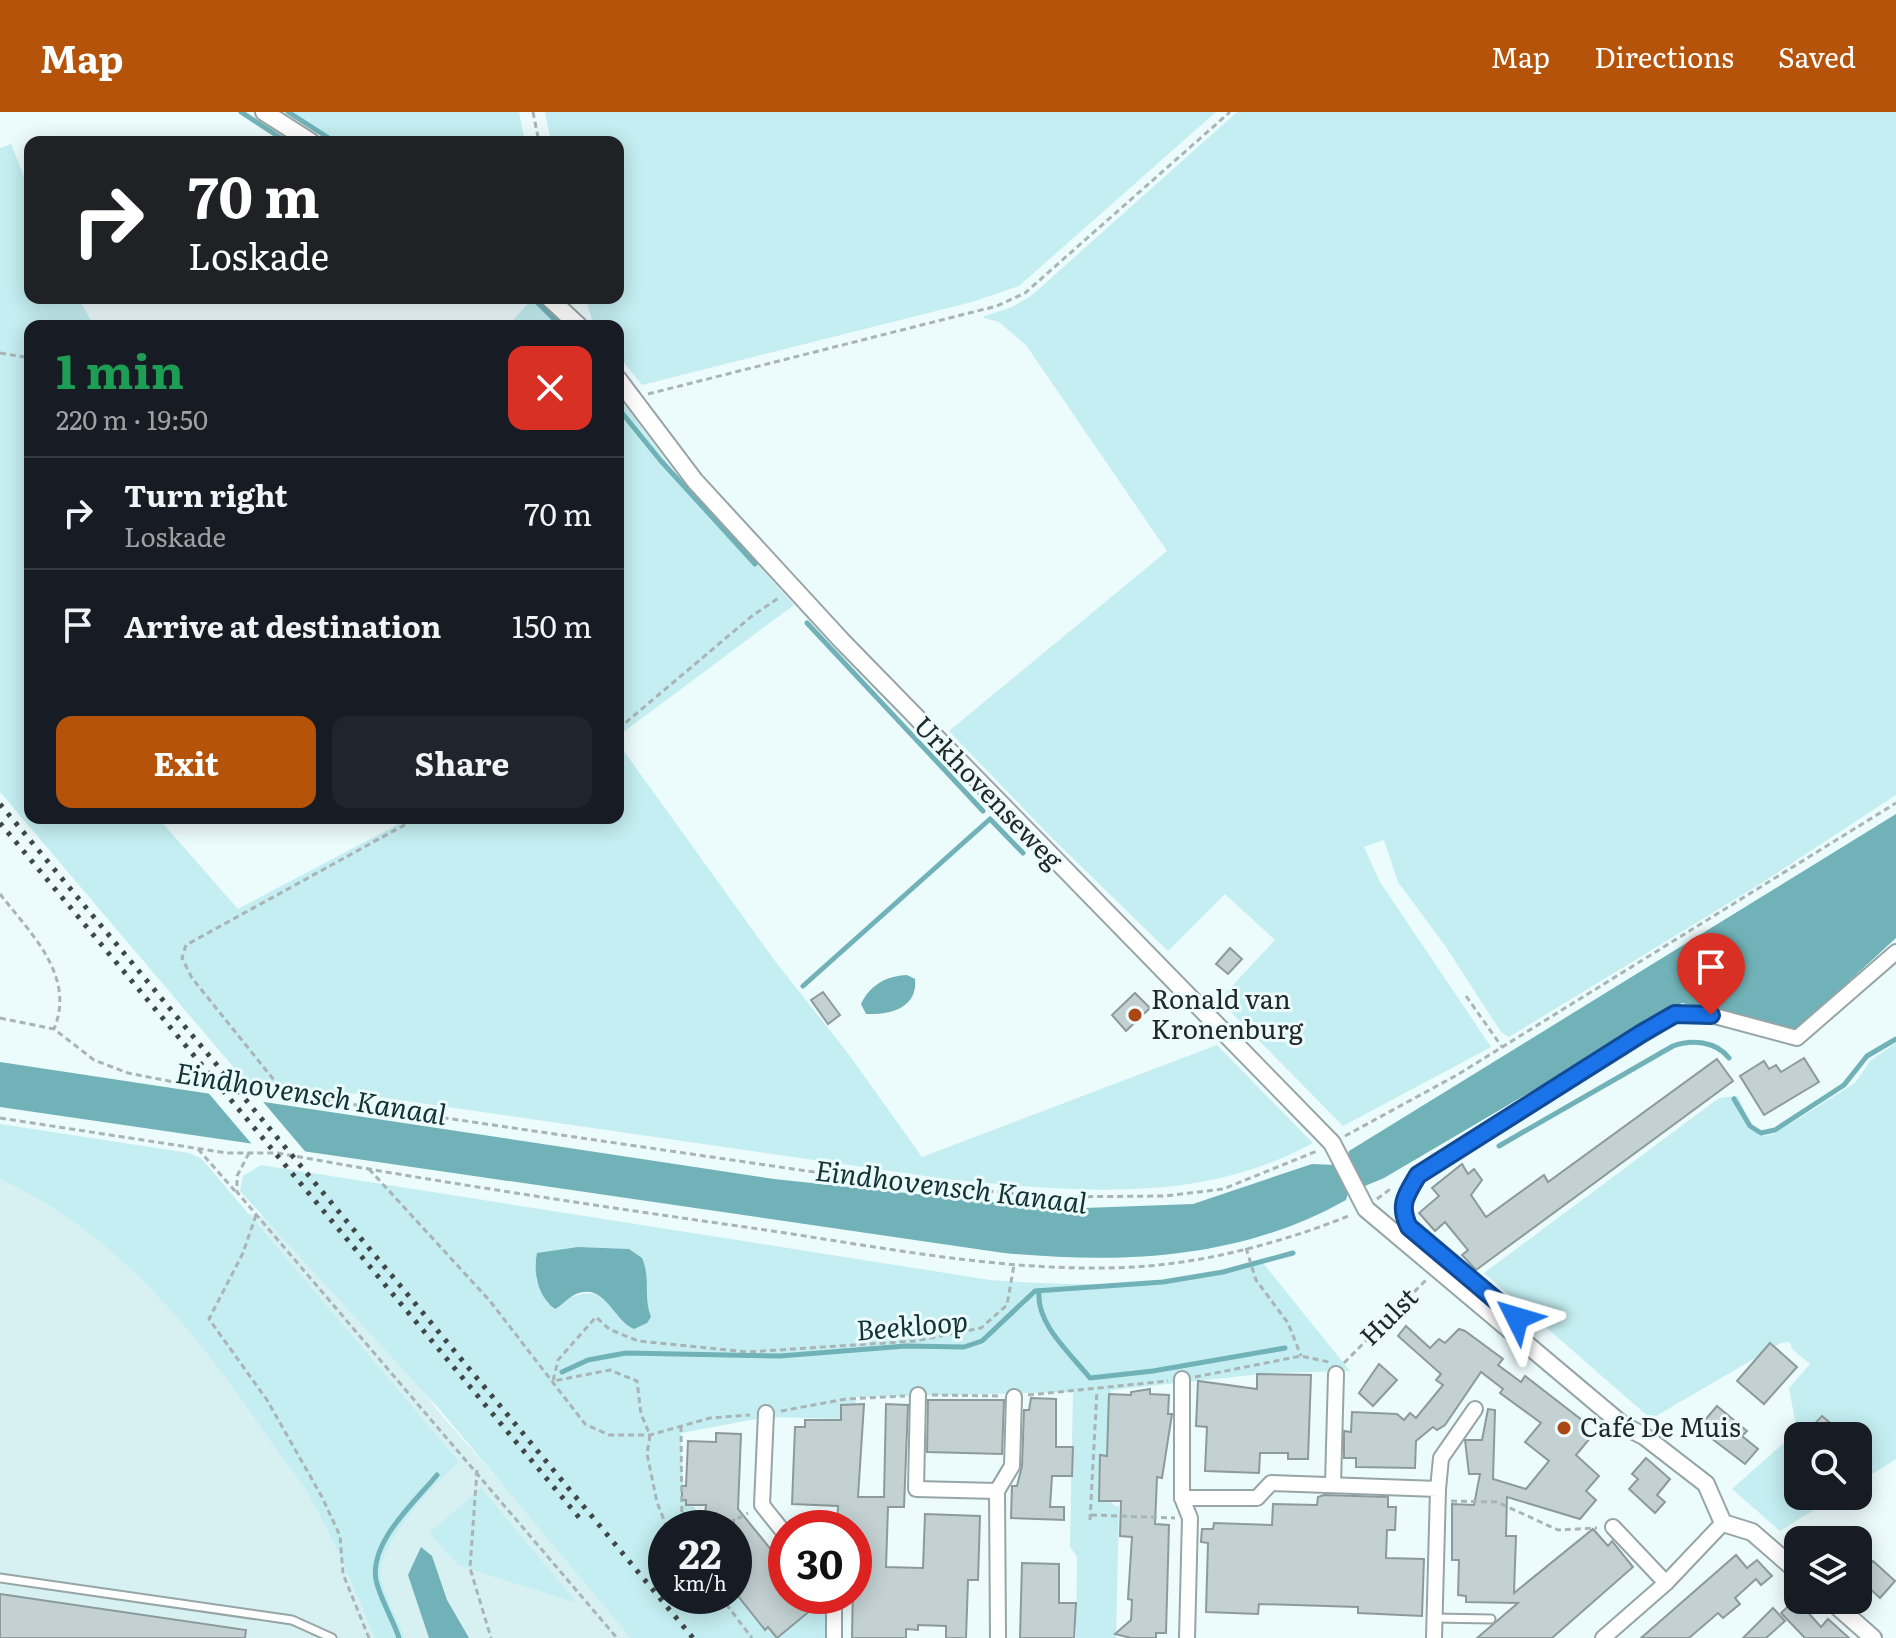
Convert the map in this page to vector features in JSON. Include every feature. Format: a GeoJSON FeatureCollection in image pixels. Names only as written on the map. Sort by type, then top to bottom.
{"type":"FeatureCollection","features":[{"type":"Feature","properties":{"kind":"street"},"geometry":{"type":"LineString","coordinates":[[264,112],[302,136]]}},
{"type":"Feature","properties":{"kind":"street"},"geometry":{"type":"LineString","coordinates":[[555,304],[573,320]]}},
{"type":"Feature","properties":{"kind":"street","name":"Urkhovenseweg"},"geometry":{"type":"LineString","coordinates":[[624,387],[695,481],[794,589],[1057,865],[1334,1146],[1363,1206]]}},
{"type":"Feature","properties":{"kind":"street"},"geometry":{"type":"LineString","coordinates":[[1518,1336],[1517,1318],[1409,1227],[1402,1214],[1403,1198],[1418,1175],[1675,1014],[1711,1015],[1797,1038],[1896,952]]}},
{"type":"Feature","properties":{"kind":"street","name":"Hulst"},"geometry":{"type":"LineString","coordinates":[[1363,1206],[1624,1426],[1644,1436],[1706,1484],[1723,1523]]}},
{"type":"Feature","properties":{"kind":"street"},"geometry":{"type":"LineString","coordinates":[[1333,1484],[1339,1370]]}},
{"type":"Feature","properties":{"kind":"street"},"geometry":{"type":"LineString","coordinates":[[1182,1379],[1182,1498],[1190,1518],[1187,1638]]}},
{"type":"Feature","properties":{"kind":"street"},"geometry":{"type":"LineString","coordinates":[[918,1395],[916,1489],[997,1491]]}},
{"type":"Feature","properties":{"kind":"street"},"geometry":{"type":"LineString","coordinates":[[998,1638],[997,1491],[1012,1466],[1014,1397]]}},
{"type":"Feature","properties":{"kind":"street"},"geometry":{"type":"LineString","coordinates":[[1434,1638],[1441,1458],[1475,1409]]}},
{"type":"Feature","properties":{"kind":"street"},"geometry":{"type":"LineString","coordinates":[[766,1413],[762,1505],[768,1512]]}},
{"type":"Feature","properties":{"kind":"street"},"geometry":{"type":"LineString","coordinates":[[1182,1498],[1257,1498],[1271,1483],[1333,1484],[1438,1495]]}},
{"type":"Feature","properties":{"kind":"street"},"geometry":{"type":"LineString","coordinates":[[1603,1638],[1666,1583],[1723,1523],[1752,1532],[1784,1560]]}},
{"type":"Feature","properties":{"kind":"street"},"geometry":{"type":"LineString","coordinates":[[1613,1527],[1666,1583]]}},
{"type":"Feature","properties":{"kind":"street"},"geometry":{"type":"LineString","coordinates":[[834,1614],[834,1638]]}},
{"type":"Feature","properties":{"kind":"street"},"geometry":{"type":"LineString","coordinates":[[1845,1614],[1868,1636]]}},
{"type":"Feature","properties":{"kind":"lane"},"geometry":{"type":"LineString","coordinates":[[0,1578],[292,1620],[332,1638]]}},
{"type":"Feature","properties":{"kind":"lane"},"geometry":{"type":"LineString","coordinates":[[1434,1618],[1491,1619]]}},
{"type":"Feature","properties":{"kind":"path"},"geometry":{"type":"LineString","coordinates":[[533,112],[538,136]]}},
{"type":"Feature","properties":{"kind":"path"},"geometry":{"type":"LineString","coordinates":[[633,400],[997,306],[1025,293],[1230,112]]}},
{"type":"Feature","properties":{"kind":"path"},"geometry":{"type":"LineString","coordinates":[[0,353],[24,357]]}},
{"type":"Feature","properties":{"kind":"path"},"geometry":{"type":"LineString","coordinates":[[624,724],[765,605],[794,589]]}},
{"type":"Feature","properties":{"kind":"path"},"geometry":{"type":"LineString","coordinates":[[0,1018],[54,1029],[94,1060],[128,1073],[189,1085],[286,1095],[848,1177],[1048,1197],[1165,1196],[1223,1189],[1334,1146],[1502,1047],[1896,803]]}},
{"type":"Feature","properties":{"kind":"path"},"geometry":{"type":"LineString","coordinates":[[286,1095],[192,978],[182,958],[186,945],[406,824]]}},
{"type":"Feature","properties":{"kind":"path"},"geometry":{"type":"LineString","coordinates":[[0,894],[57,974],[62,1002],[54,1029]]}},
{"type":"Feature","properties":{"kind":"path"},"geometry":{"type":"LineString","coordinates":[[1466,996],[1502,1047]]}},
{"type":"Feature","properties":{"kind":"path"},"geometry":{"type":"LineString","coordinates":[[0,1118],[198,1149],[278,1153],[1014,1265],[1132,1267],[1176,1263],[1246,1248],[1363,1206]]}},
{"type":"Feature","properties":{"kind":"path"},"geometry":{"type":"LineString","coordinates":[[198,1149],[477,1470],[617,1638]]}},
{"type":"Feature","properties":{"kind":"path"},"geometry":{"type":"LineString","coordinates":[[237,1192],[237,1176],[249,1153]]}},
{"type":"Feature","properties":{"kind":"path"},"geometry":{"type":"LineString","coordinates":[[369,1169],[490,1301],[585,1424],[609,1435],[650,1435],[710,1418],[766,1413],[846,1399],[918,1395],[1014,1397],[1097,1390],[1182,1379],[1301,1356],[1339,1370]]}},
{"type":"Feature","properties":{"kind":"path"},"geometry":{"type":"LineString","coordinates":[[256,1215],[243,1253],[209,1319],[267,1400],[322,1497],[340,1536],[343,1574],[369,1638]]}},
{"type":"Feature","properties":{"kind":"path"},"geometry":{"type":"LineString","coordinates":[[1246,1248],[1254,1275],[1288,1323],[1301,1356]]}},
{"type":"Feature","properties":{"kind":"path"},"geometry":{"type":"LineString","coordinates":[[553,1381],[558,1360],[596,1317],[609,1329],[638,1341],[748,1352],[915,1341],[981,1328],[1007,1305],[1014,1265]]}},
{"type":"Feature","properties":{"kind":"path","name":"Hulst"},"geometry":{"type":"LineString","coordinates":[[1339,1370],[1437,1269]]}},
{"type":"Feature","properties":{"kind":"path"},"geometry":{"type":"LineString","coordinates":[[553,1381],[610,1370],[637,1381],[641,1414],[650,1435],[647,1454],[660,1510]]}},
{"type":"Feature","properties":{"kind":"path"},"geometry":{"type":"LineString","coordinates":[[1097,1390],[1090,1517],[1190,1518]]}},
{"type":"Feature","properties":{"kind":"path"},"geometry":{"type":"LineString","coordinates":[[681,1426],[682,1510]]}},
{"type":"Feature","properties":{"kind":"path"},"geometry":{"type":"LineString","coordinates":[[477,1470],[470,1568],[491,1638]]}},
{"type":"Feature","properties":{"kind":"path"},"geometry":{"type":"LineString","coordinates":[[1438,1495],[1497,1502],[1558,1530],[1613,1527]]}},
{"type":"Feature","properties":{"kind":"path"},"geometry":{"type":"LineString","coordinates":[[752,1510],[762,1505]]}},
{"type":"Feature","properties":{"kind":"path"},"geometry":{"type":"LineString","coordinates":[[734,1614],[752,1638]]}},
{"type":"Feature","properties":{"kind":"shaded area"},"geometry":{"type":"Polygon","coordinates":[[[291,112],[519,112],[524,136],[328,136],[291,112]]]}},
{"type":"Feature","properties":{"kind":"shaded area"},"geometry":{"type":"Polygon","coordinates":[[[545,112],[1216,112],[1019,286],[972,302],[642,385],[624,362],[624,320],[592,320],[587,304],[624,304],[624,136],[550,136],[545,112]]]}},
{"type":"Feature","properties":{"kind":"shaded area"},"geometry":{"type":"Polygon","coordinates":[[[1237,112],[1896,112],[1896,795],[1760,884],[1509,1037],[1501,1032],[1446,947],[1398,882],[1384,840],[1364,847],[1380,882],[1491,1047],[1343,1126],[1219,1000],[1275,940],[1225,894],[1168,951],[1052,838],[949,731],[1167,551],[1026,345],[999,322],[982,317],[1012,307],[1031,296],[1237,112]]]}},
{"type":"Feature","properties":{"kind":"shaded area"},"geometry":{"type":"Polygon","coordinates":[[[11,144],[24,176],[24,304],[81,304],[91,320],[24,320],[24,820],[0,792],[0,148],[11,144]]]}},
{"type":"Feature","properties":{"kind":"shaded area"},"geometry":{"type":"Polygon","coordinates":[[[528,304],[538,304],[559,320],[513,320],[528,304]]]}},
{"type":"Feature","properties":{"kind":"shaded area"},"geometry":{"type":"Polygon","coordinates":[[[624,404],[672,469],[794,605],[624,732],[624,404]]]}},
{"type":"Feature","properties":{"kind":"shaded area"},"geometry":{"type":"Polygon","coordinates":[[[624,751],[775,961],[847,1052],[922,1157],[1217,1045],[1313,1143],[1269,1163],[1225,1177],[1180,1185],[1134,1189],[1040,1187],[946,1179],[357,1094],[247,1083],[27,824],[163,824],[238,909],[399,824],[624,824],[624,751]]]}},
{"type":"Feature","properties":{"kind":"shaded area"},"geometry":{"type":"Polygon","coordinates":[[[1896,814],[1896,938],[1796,1030],[1682,1003],[1384,1178],[1348,1193],[1346,1200],[1264,1235],[1179,1253],[1092,1258],[1004,1253],[0,1107],[0,1062],[774,1179],[1057,1209],[1193,1204],[1312,1164],[1335,1165],[1347,1159],[1349,1151],[1896,814]]]}},
{"type":"Feature","properties":{"kind":"shaded area"},"geometry":{"type":"Polygon","coordinates":[[[907,975],[915,979],[915,989],[907,1003],[893,1011],[866,1014],[861,1004],[874,987],[892,977],[907,975]]]}},
{"type":"Feature","properties":{"kind":"shaded area"},"geometry":{"type":"Polygon","coordinates":[[[1896,1043],[1896,1459],[1872,1474],[1872,1422],[1795,1422],[1789,1388],[1810,1364],[1792,1349],[1790,1342],[1781,1343],[1651,1419],[1484,1273],[1719,1098],[1738,1096],[1753,1130],[1764,1136],[1774,1134],[1855,1083],[1870,1061],[1896,1043]]]}},
{"type":"Feature","properties":{"kind":"shaded area"},"geometry":{"type":"Polygon","coordinates":[[[0,1124],[189,1153],[202,1159],[459,1462],[408,1516],[381,1565],[383,1586],[404,1638],[375,1638],[339,1553],[309,1496],[242,1400],[184,1325],[118,1257],[82,1227],[0,1179],[0,1124]]]}},
{"type":"Feature","properties":{"kind":"shaded area"},"geometry":{"type":"Polygon","coordinates":[[[0,1162],[265,1217],[317,1245],[437,1410],[637,1638],[0,1638],[0,1162]]]}},
{"type":"Feature","properties":{"kind":"shaded area"},"geometry":{"type":"Polygon","coordinates":[[[261,1165],[990,1280],[1127,1284],[1195,1277],[1263,1263],[1350,1371],[1271,1373],[1111,1390],[1112,1504],[1119,1507],[1116,1638],[1076,1638],[1077,1557],[1070,1547],[1073,1392],[856,1397],[854,1418],[851,1419],[766,1417],[681,1433],[683,1492],[696,1510],[648,1510],[648,1614],[752,1614],[752,1578],[768,1596],[768,1614],[785,1614],[788,1617],[792,1614],[827,1614],[828,1638],[631,1638],[441,1411],[240,1191],[243,1176],[261,1165]],[[578,1247],[536,1279],[548,1304],[591,1294],[605,1300],[612,1309],[646,1304],[628,1249],[578,1247]]]}},
{"type":"Feature","properties":{"kind":"shaded area"},"geometry":{"type":"Polygon","coordinates":[[[578,1247],[629,1249],[642,1258],[651,1317],[647,1323],[634,1329],[594,1293],[576,1294],[555,1309],[549,1304],[538,1284],[537,1253],[578,1247]]]}},
{"type":"Feature","properties":{"kind":"shaded area"},"geometry":{"type":"Polygon","coordinates":[[[1784,1443],[1784,1510],[1814,1510],[1780,1531],[1732,1489],[1784,1443]]]}},
{"type":"Feature","properties":{"kind":"shaded area"},"geometry":{"type":"Polygon","coordinates":[[[481,1488],[577,1603],[458,1565],[429,1533],[481,1488]]]}},
{"type":"Feature","properties":{"kind":"shaded area"},"geometry":{"type":"Polygon","coordinates":[[[421,1547],[432,1556],[447,1600],[469,1638],[429,1638],[408,1575],[421,1547]]]}},
{"type":"Feature","properties":{"kind":"pier"},"geometry":{"type":"Polygon","coordinates":[[[205,1089],[259,1097],[309,1156],[255,1148],[205,1089]]]}},
{"type":"Feature","properties":{"kind":"building"},"geometry":{"type":"Polygon","coordinates":[[[1230,948],[1242,959],[1228,974],[1216,964],[1230,948]]]}},
{"type":"Feature","properties":{"kind":"building"},"geometry":{"type":"Polygon","coordinates":[[[823,992],[840,1015],[828,1024],[811,1000],[823,992]]]}},
{"type":"Feature","properties":{"kind":"building"},"geometry":{"type":"Polygon","coordinates":[[[1135,993],[1150,1008],[1126,1031],[1112,1015],[1135,993]]]}},
{"type":"Feature","properties":{"kind":"building"},"geometry":{"type":"Polygon","coordinates":[[[1804,1058],[1819,1082],[1764,1115],[1740,1076],[1764,1061],[1769,1069],[1776,1065],[1781,1072],[1804,1058]]]}},
{"type":"Feature","properties":{"kind":"building"},"geometry":{"type":"Polygon","coordinates":[[[1717,1059],[1733,1081],[1476,1270],[1462,1255],[1468,1250],[1445,1222],[1435,1231],[1419,1213],[1439,1196],[1432,1188],[1462,1164],[1468,1174],[1474,1169],[1482,1180],[1471,1195],[1486,1217],[1544,1175],[1548,1182],[1717,1059]]]}},
{"type":"Feature","properties":{"kind":"building"},"geometry":{"type":"Polygon","coordinates":[[[1406,1326],[1430,1348],[1439,1339],[1445,1343],[1459,1329],[1465,1331],[1503,1359],[1498,1365],[1521,1382],[1525,1376],[1587,1424],[1582,1430],[1591,1437],[1576,1455],[1599,1476],[1586,1491],[1596,1500],[1580,1519],[1507,1497],[1506,1536],[1516,1536],[1514,1593],[1593,1529],[1608,1546],[1612,1541],[1633,1567],[1552,1638],[1477,1638],[1518,1603],[1466,1602],[1466,1596],[1458,1595],[1459,1560],[1452,1560],[1452,1504],[1474,1505],[1480,1474],[1469,1474],[1465,1440],[1482,1440],[1488,1409],[1495,1410],[1493,1479],[1526,1489],[1549,1461],[1525,1442],[1541,1423],[1500,1393],[1503,1389],[1481,1372],[1445,1425],[1437,1430],[1433,1427],[1416,1441],[1415,1468],[1356,1467],[1356,1458],[1344,1458],[1344,1431],[1351,1432],[1352,1412],[1397,1414],[1404,1420],[1410,1413],[1416,1418],[1443,1385],[1436,1380],[1441,1374],[1398,1336],[1406,1326]]]}},
{"type":"Feature","properties":{"kind":"building"},"geometry":{"type":"Polygon","coordinates":[[[1770,1343],[1797,1367],[1764,1404],[1737,1381],[1770,1343]]]}},
{"type":"Feature","properties":{"kind":"building"},"geometry":{"type":"Polygon","coordinates":[[[1379,1364],[1397,1380],[1373,1406],[1359,1393],[1379,1364]]]}},
{"type":"Feature","properties":{"kind":"building"},"geometry":{"type":"Polygon","coordinates":[[[1257,1374],[1311,1375],[1308,1459],[1288,1459],[1288,1453],[1260,1453],[1259,1473],[1205,1471],[1207,1427],[1196,1426],[1198,1381],[1257,1389],[1257,1374]]]}},
{"type":"Feature","properties":{"kind":"building"},"geometry":{"type":"Polygon","coordinates":[[[1150,1389],[1150,1394],[1169,1395],[1168,1414],[1172,1414],[1162,1478],[1157,1477],[1155,1524],[1169,1525],[1166,1633],[1156,1633],[1156,1638],[1131,1638],[1115,1634],[1131,1620],[1132,1600],[1128,1599],[1132,1537],[1120,1536],[1121,1501],[1099,1501],[1100,1455],[1107,1456],[1109,1394],[1131,1395],[1131,1392],[1150,1389]]]}},
{"type":"Feature","properties":{"kind":"building"},"geometry":{"type":"Polygon","coordinates":[[[1031,1398],[1056,1399],[1056,1447],[1073,1447],[1072,1476],[1052,1476],[1050,1507],[1064,1507],[1064,1520],[1011,1518],[1012,1486],[1017,1486],[1022,1466],[1024,1410],[1029,1410],[1031,1398]]]}},
{"type":"Feature","properties":{"kind":"building"},"geometry":{"type":"Polygon","coordinates":[[[928,1400],[1004,1400],[1002,1454],[927,1452],[928,1400]]]}},
{"type":"Feature","properties":{"kind":"building"},"geometry":{"type":"Polygon","coordinates":[[[864,1404],[858,1497],[884,1497],[886,1404],[908,1405],[904,1507],[888,1507],[886,1567],[923,1568],[925,1514],[980,1516],[978,1580],[968,1580],[966,1638],[946,1638],[946,1626],[918,1625],[918,1630],[906,1629],[906,1638],[852,1638],[852,1614],[872,1614],[872,1510],[838,1510],[838,1506],[792,1504],[795,1427],[805,1427],[805,1420],[841,1420],[841,1405],[864,1404]]]}},
{"type":"Feature","properties":{"kind":"building"},"geometry":{"type":"Polygon","coordinates":[[[1717,1406],[1747,1431],[1742,1436],[1758,1449],[1745,1464],[1698,1428],[1717,1406]]]}},
{"type":"Feature","properties":{"kind":"building"},"geometry":{"type":"Polygon","coordinates":[[[716,1433],[741,1434],[739,1510],[705,1510],[706,1505],[686,1505],[686,1500],[682,1500],[682,1486],[686,1486],[688,1441],[716,1442],[716,1433]]]}},
{"type":"Feature","properties":{"kind":"building"},"geometry":{"type":"Polygon","coordinates":[[[1646,1458],[1670,1479],[1657,1495],[1665,1502],[1655,1513],[1629,1489],[1638,1479],[1632,1474],[1646,1458]]]}},
{"type":"Feature","properties":{"kind":"building"},"geometry":{"type":"Polygon","coordinates":[[[1318,1497],[1388,1497],[1388,1507],[1396,1507],[1395,1530],[1387,1530],[1386,1558],[1424,1559],[1422,1616],[1358,1613],[1358,1607],[1259,1604],[1258,1614],[1206,1612],[1208,1543],[1201,1542],[1202,1529],[1213,1529],[1214,1523],[1272,1525],[1273,1504],[1317,1505],[1318,1497]]]}},
{"type":"Feature","properties":{"kind":"building"},"geometry":{"type":"Polygon","coordinates":[[[752,1526],[768,1546],[768,1614],[806,1614],[777,1638],[768,1627],[765,1630],[752,1614],[752,1526]]]}},
{"type":"Feature","properties":{"kind":"building"},"geometry":{"type":"Polygon","coordinates":[[[1736,1555],[1747,1568],[1757,1560],[1772,1576],[1761,1585],[1756,1579],[1735,1598],[1740,1604],[1723,1618],[1718,1613],[1689,1638],[1641,1638],[1736,1555]]]}},
{"type":"Feature","properties":{"kind":"building"},"geometry":{"type":"Polygon","coordinates":[[[1872,1562],[1895,1581],[1880,1598],[1872,1591],[1872,1562]]]}},
{"type":"Feature","properties":{"kind":"building"},"geometry":{"type":"Polygon","coordinates":[[[1022,1563],[1059,1564],[1059,1603],[1076,1603],[1074,1638],[1020,1638],[1022,1563]]]}},
{"type":"Feature","properties":{"kind":"building"},"geometry":{"type":"Polygon","coordinates":[[[0,1594],[246,1630],[245,1638],[0,1638],[0,1594]]]}},
{"type":"Feature","properties":{"kind":"building"},"geometry":{"type":"Polygon","coordinates":[[[1773,1608],[1785,1621],[1766,1638],[1743,1638],[1773,1608]]]}},
{"type":"Feature","properties":{"kind":"building"},"geometry":{"type":"Polygon","coordinates":[[[1784,1610],[1784,1614],[1809,1614],[1821,1627],[1828,1619],[1849,1638],[1805,1638],[1781,1613],[1784,1610]]]}},
{"type":"Feature","properties":{"kind":"waterway"},"geometry":{"type":"LineString","coordinates":[[241,112],[278,136]]}},
{"type":"Feature","properties":{"kind":"waterway"},"geometry":{"type":"LineString","coordinates":[[288,112],[326,136]]}},
{"type":"Feature","properties":{"kind":"waterway"},"geometry":{"type":"LineString","coordinates":[[539,304],[555,320]]}},
{"type":"Feature","properties":{"kind":"waterway"},"geometry":{"type":"LineString","coordinates":[[624,415],[661,461],[755,564]]}},
{"type":"Feature","properties":{"kind":"waterway"},"geometry":{"type":"LineString","coordinates":[[807,623],[983,811]]}},
{"type":"Feature","properties":{"kind":"waterway"},"geometry":{"type":"LineString","coordinates":[[803,986],[990,819],[1023,853]]}},
{"type":"Feature","properties":{"kind":"waterway","name":"Beekloop"},"geometry":{"type":"LineString","coordinates":[[1734,1099],[1750,1126],[1761,1133],[1775,1130],[1844,1085],[1867,1056],[1896,1039]]}},
{"type":"Feature","properties":{"kind":"waterway","name":"Beekloop"},"geometry":{"type":"LineString","coordinates":[[1499,1146],[1673,1046],[1703,1043],[1724,1052],[1729,1058]]}},
{"type":"Feature","properties":{"kind":"waterway","name":"Beekloop"},"geometry":{"type":"LineString","coordinates":[[562,1372],[588,1360],[626,1353],[780,1356],[906,1346],[964,1347],[982,1341],[1035,1291],[1163,1282],[1223,1272],[1293,1253]]}},
{"type":"Feature","properties":{"kind":"waterway"},"geometry":{"type":"LineString","coordinates":[[1039,1291],[1039,1303],[1048,1326],[1090,1378],[1153,1371],[1285,1348]]}},
{"type":"Feature","properties":{"kind":"waterway","name":"Beekloop"},"geometry":{"type":"LineString","coordinates":[[399,1638],[376,1580],[379,1551],[396,1523],[437,1475]]}},
{"type":"Feature","properties":{"kind":"railway"},"geometry":{"type":"LineString","coordinates":[[0,804],[693,1638]]}},
{"type":"Feature","properties":{"kind":"railway"},"geometry":{"type":"LineString","coordinates":[[0,823],[582,1521]]}},
{"type":"Feature","properties":{"kind":"place","name":"Ronald van Kronenburg"},"geometry":{"type":"Point","coordinates":[1135,1015]}},
{"type":"Feature","properties":{"kind":"place","name":"Café De Muis"},"geometry":{"type":"Point","coordinates":[1564,1428]}},
{"type":"Feature","properties":{"kind":"route"},"geometry":{"type":"LineString","coordinates":[[1517,1318],[1409,1227],[1402,1214],[1403,1198],[1418,1175],[1642,1033],[1675,1014],[1711,1015]]}},
{"type":"Feature","properties":{"kind":"water label","name":"Eindhovensch Kanaal"},"geometry":{"type":"Point","coordinates":[311,1094]}},
{"type":"Feature","properties":{"kind":"water label","name":"Eindhovensch Kanaal"},"geometry":{"type":"Point","coordinates":[951,1187]}}]}
